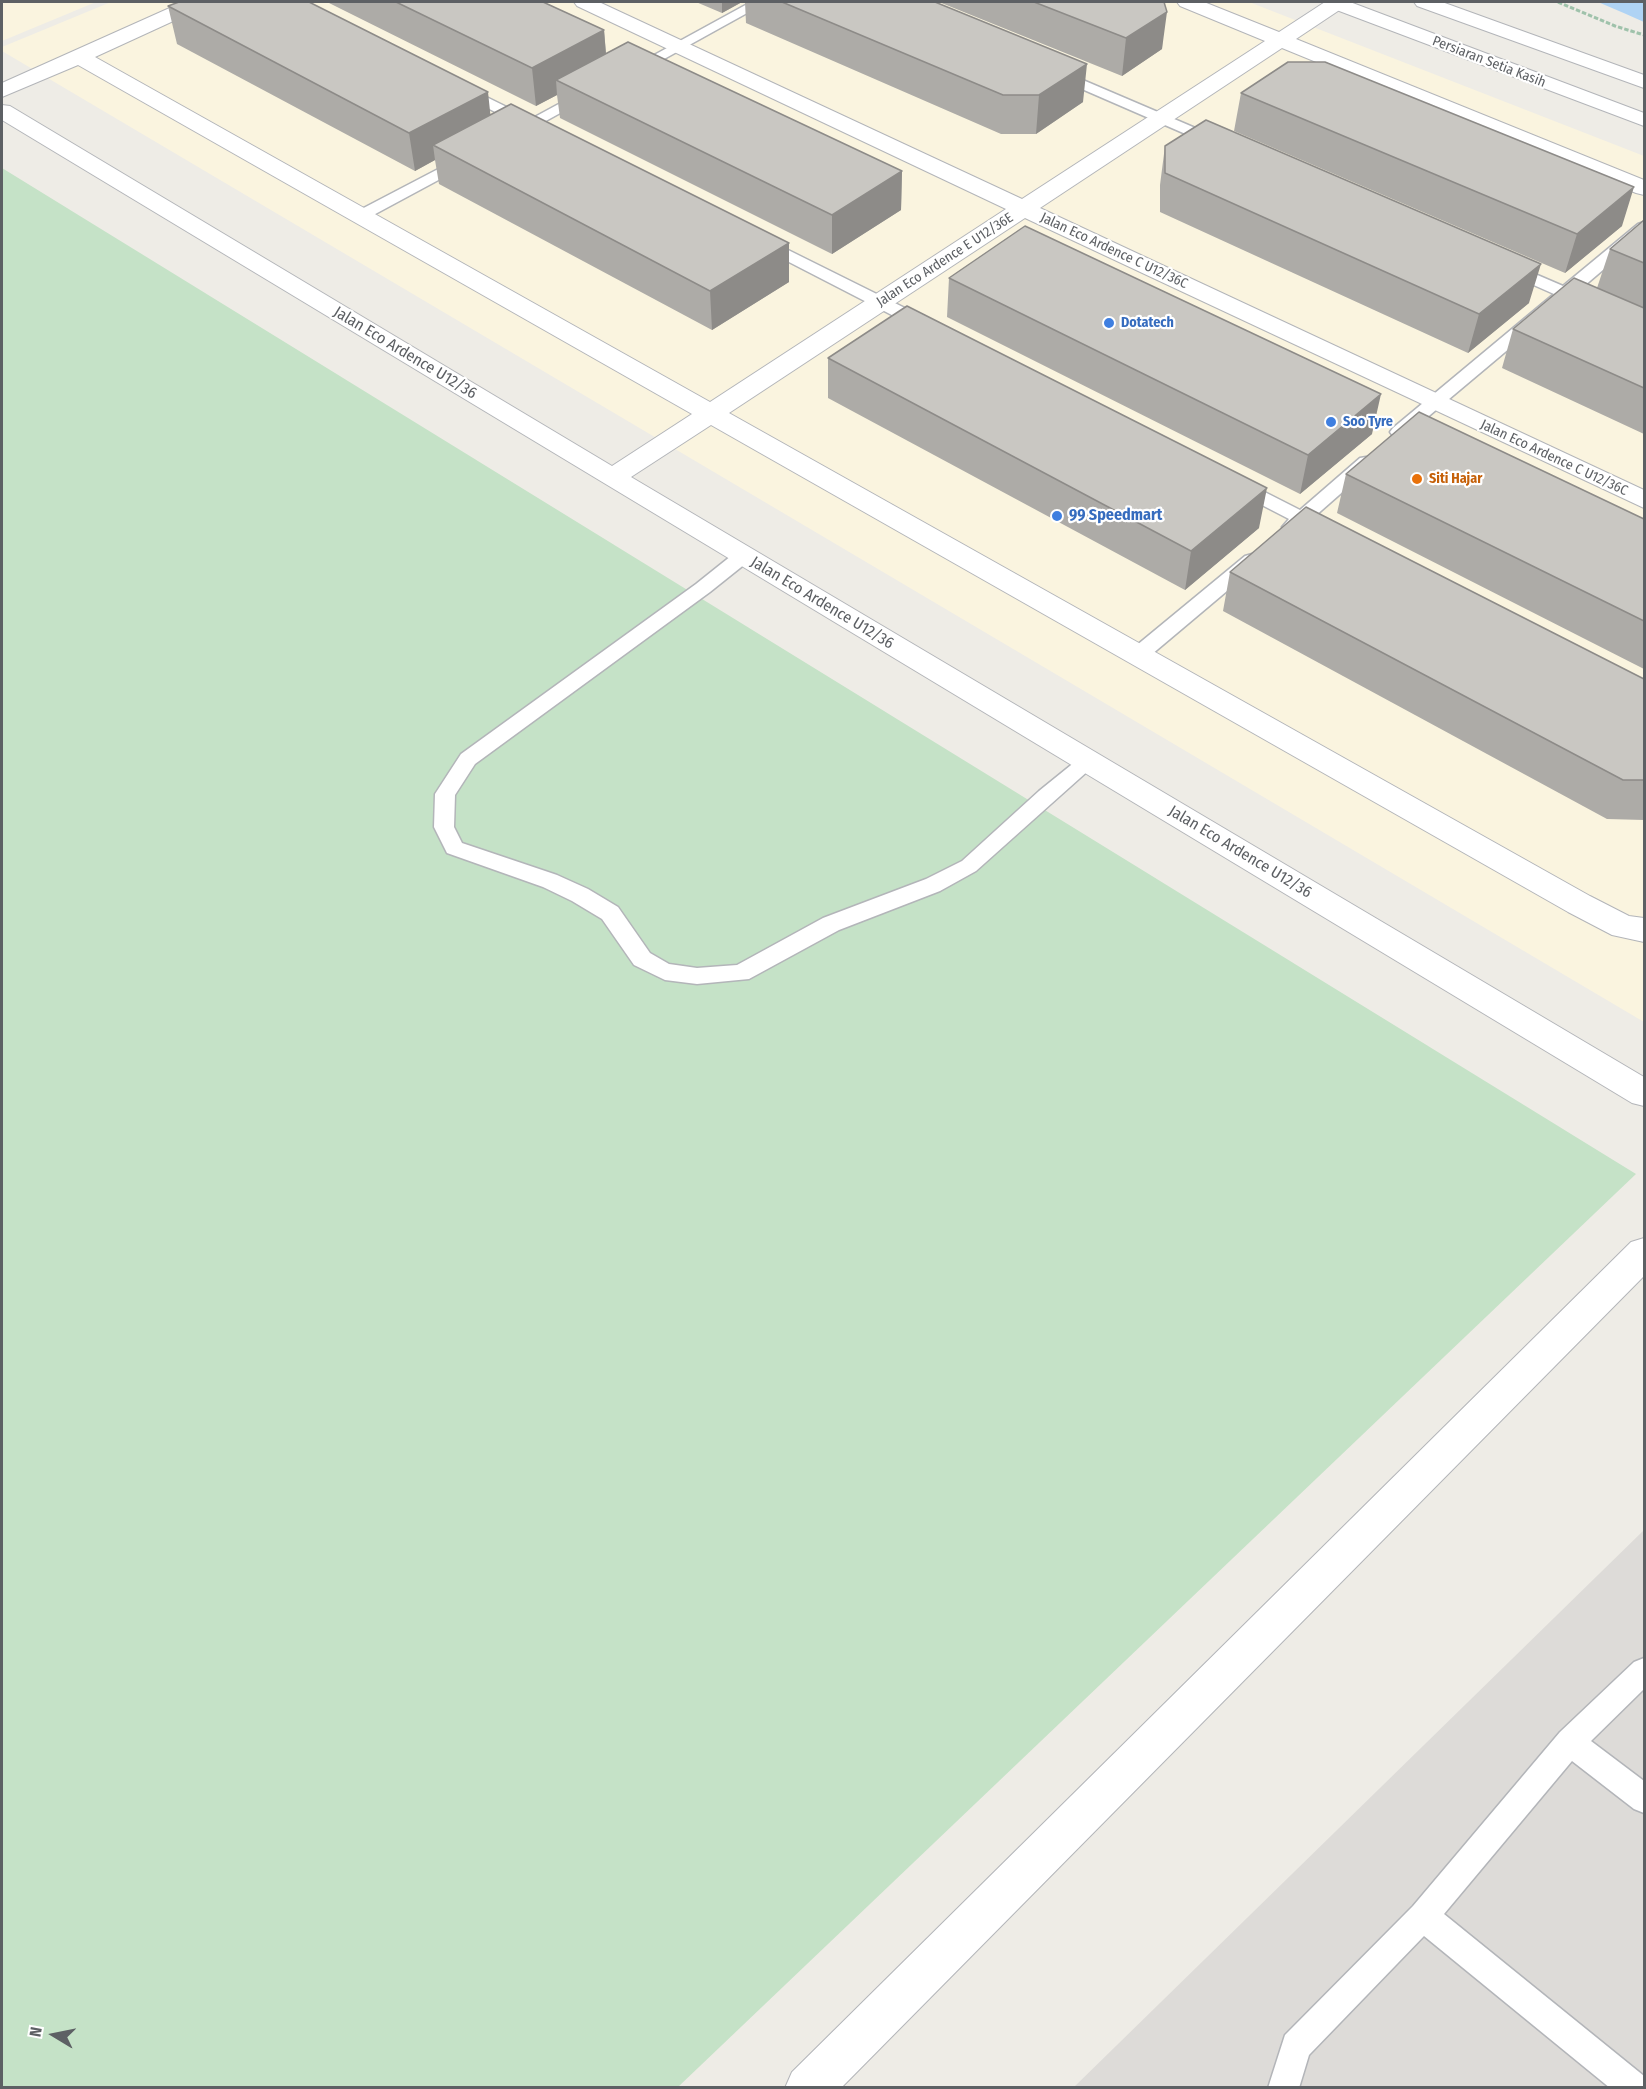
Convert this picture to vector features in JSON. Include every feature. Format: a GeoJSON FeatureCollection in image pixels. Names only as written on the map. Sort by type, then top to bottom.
{"type":"FeatureCollection","features":[{"type":"Feature","properties":{"kind":"street"},"geometry":{"type":"LineString","coordinates":[[2,91],[199,2]]}},
{"type":"Feature","properties":{"kind":"street","name":"Jalan Eco Ardence C U12/36C"},"geometry":{"type":"LineString","coordinates":[[584,2],[1644,500]]}},
{"type":"Feature","properties":{"kind":"street"},"geometry":{"type":"LineString","coordinates":[[1187,2],[1644,188]]}},
{"type":"Feature","properties":{"kind":"street","name":"Jalan Eco Ardence E U12/36E"},"geometry":{"type":"LineString","coordinates":[[612,478],[1335,2]]}},
{"type":"Feature","properties":{"kind":"street","name":"Persiaran Setia Kasih"},"geometry":{"type":"LineString","coordinates":[[1335,2],[1644,120]]}},
{"type":"Feature","properties":{"kind":"street","name":"Persiaran Setia Kasih"},"geometry":{"type":"LineString","coordinates":[[1424,2],[1644,82]]}},
{"type":"Feature","properties":{"kind":"street"},"geometry":{"type":"LineString","coordinates":[[78,56],[1579,904],[1623,927],[1644,930]]}},
{"type":"Feature","properties":{"kind":"street","name":"Jalan Eco Ardence U12/36"},"geometry":{"type":"LineString","coordinates":[[2,111],[612,478],[1644,1093]]}},
{"type":"Feature","properties":{"kind":"street"},"geometry":{"type":"LineString","coordinates":[[808,2088],[1644,1253]]}},
{"type":"Feature","properties":{"kind":"lane"},"geometry":{"type":"LineString","coordinates":[[615,79],[760,2]]}},
{"type":"Feature","properties":{"kind":"lane"},"geometry":{"type":"LineString","coordinates":[[1042,67],[1226,147]]}},
{"type":"Feature","properties":{"kind":"lane"},"geometry":{"type":"LineString","coordinates":[[447,82],[552,135]]}},
{"type":"Feature","properties":{"kind":"lane"},"geometry":{"type":"LineString","coordinates":[[501,140],[594,91]]}},
{"type":"Feature","properties":{"kind":"lane"},"geometry":{"type":"LineString","coordinates":[[360,216],[481,151]]}},
{"type":"Feature","properties":{"kind":"lane"},"geometry":{"type":"LineString","coordinates":[[1138,656],[1302,518],[1434,401],[1644,227]]}},
{"type":"Feature","properties":{"kind":"lane"},"geometry":{"type":"LineString","coordinates":[[743,232],[944,335]]}},
{"type":"Feature","properties":{"kind":"lane"},"geometry":{"type":"LineString","coordinates":[[1488,260],[1644,327]]}},
{"type":"Feature","properties":{"kind":"lane"},"geometry":{"type":"LineString","coordinates":[[1218,475],[1333,534]]}},
{"type":"Feature","properties":{"kind":"lane"},"geometry":{"type":"LineString","coordinates":[[743,556],[703,588],[468,759],[445,794],[444,827],[454,848],[550,881],[580,895],[610,913],[642,959],[665,972],[697,976],[741,972],[831,924],[933,885],[969,866],[1046,796],[1088,762]]}},
{"type":"Feature","properties":{"kind":"lane"},"geometry":{"type":"LineString","coordinates":[[1283,2088],[1296,2046],[1423,1916],[1570,1742],[1644,1671]]}},
{"type":"Feature","properties":{"kind":"lane"},"geometry":{"type":"LineString","coordinates":[[1570,1742],[1644,1799]]}},
{"type":"Feature","properties":{"kind":"lane"},"geometry":{"type":"LineString","coordinates":[[1423,1916],[1635,2088]]}},
{"type":"Feature","properties":{"kind":"path"},"geometry":{"type":"LineString","coordinates":[[1558,2],[1615,26],[1644,35]]}},
{"type":"Feature","properties":{"kind":"shaded area"},"geometry":{"type":"Polygon","coordinates":[[[2,2],[96,2],[2,41],[2,2]]]}},
{"type":"Feature","properties":{"kind":"shaded area"},"geometry":{"type":"Polygon","coordinates":[[[111,2],[1249,2],[1644,156],[1644,1022],[2,51],[2,47],[111,2]]]}},
{"type":"Feature","properties":{"kind":"shaded area"},"geometry":{"type":"Polygon","coordinates":[[[1644,1530],[1644,2087],[1074,2087],[1644,1530]]]}},
{"type":"Feature","properties":{"kind":"green space"},"geometry":{"type":"Polygon","coordinates":[[[2,168],[1636,1174],[678,2087],[2,2087],[2,168]]]}},
{"type":"Feature","properties":{"kind":"water"},"geometry":{"type":"Polygon","coordinates":[[[1598,2],[1644,2],[1644,22],[1626,14],[1598,2]]]}},
{"type":"Feature","properties":{"kind":"building"},"geometry":{"type":"Polygon","coordinates":[[[179,2],[309,2],[488,92],[409,133],[168,6],[179,2]]]}},
{"type":"Feature","properties":{"kind":"building"},"geometry":{"type":"Polygon","coordinates":[[[396,2],[543,2],[604,30],[532,68],[396,2]]]}},
{"type":"Feature","properties":{"kind":"building"},"geometry":{"type":"Polygon","coordinates":[[[782,2],[935,2],[1087,64],[1039,95],[1003,95],[782,2]]]}},
{"type":"Feature","properties":{"kind":"building"},"geometry":{"type":"Polygon","coordinates":[[[1034,2],[1164,2],[1167,12],[1126,38],[1034,2]]]}},
{"type":"Feature","properties":{"kind":"building"},"geometry":{"type":"Polygon","coordinates":[[[628,42],[902,171],[832,215],[556,80],[628,42]]]}},
{"type":"Feature","properties":{"kind":"building"},"geometry":{"type":"Polygon","coordinates":[[[1288,62],[1325,62],[1634,187],[1577,234],[1241,93],[1288,62]]]}},
{"type":"Feature","properties":{"kind":"building"},"geometry":{"type":"Polygon","coordinates":[[[511,104],[789,243],[710,291],[433,145],[511,104]]]}},
{"type":"Feature","properties":{"kind":"building"},"geometry":{"type":"Polygon","coordinates":[[[1206,120],[1541,264],[1479,314],[1165,173],[1165,146],[1206,120]]]}},
{"type":"Feature","properties":{"kind":"building"},"geometry":{"type":"Polygon","coordinates":[[[1644,220],[1644,263],[1610,249],[1644,220]]]}},
{"type":"Feature","properties":{"kind":"building"},"geometry":{"type":"Polygon","coordinates":[[[1025,226],[1381,394],[1308,455],[949,278],[1025,226]]]}},
{"type":"Feature","properties":{"kind":"building"},"geometry":{"type":"Polygon","coordinates":[[[1574,278],[1644,308],[1644,388],[1513,329],[1574,278]]]}},
{"type":"Feature","properties":{"kind":"building"},"geometry":{"type":"Polygon","coordinates":[[[907,306],[1267,488],[1191,551],[828,358],[907,306]]]}},
{"type":"Feature","properties":{"kind":"building"},"geometry":{"type":"Polygon","coordinates":[[[1419,412],[1644,519],[1644,621],[1346,474],[1419,412]]]}},
{"type":"Feature","properties":{"kind":"building"},"geometry":{"type":"Polygon","coordinates":[[[1306,507],[1644,679],[1644,780],[1623,780],[1230,572],[1306,507]]]}},
{"type":"Feature","properties":{"kind":"place","name":"Dotatech"},"geometry":{"type":"Point","coordinates":[1109,323]}},
{"type":"Feature","properties":{"kind":"place","name":"Soo Tyre"},"geometry":{"type":"Point","coordinates":[1331,422]}},
{"type":"Feature","properties":{"kind":"place","name":"Siti Hajar"},"geometry":{"type":"Point","coordinates":[1417,479]}},
{"type":"Feature","properties":{"kind":"place","name":"99 Speedmart"},"geometry":{"type":"Point","coordinates":[1057,516]}}]}
